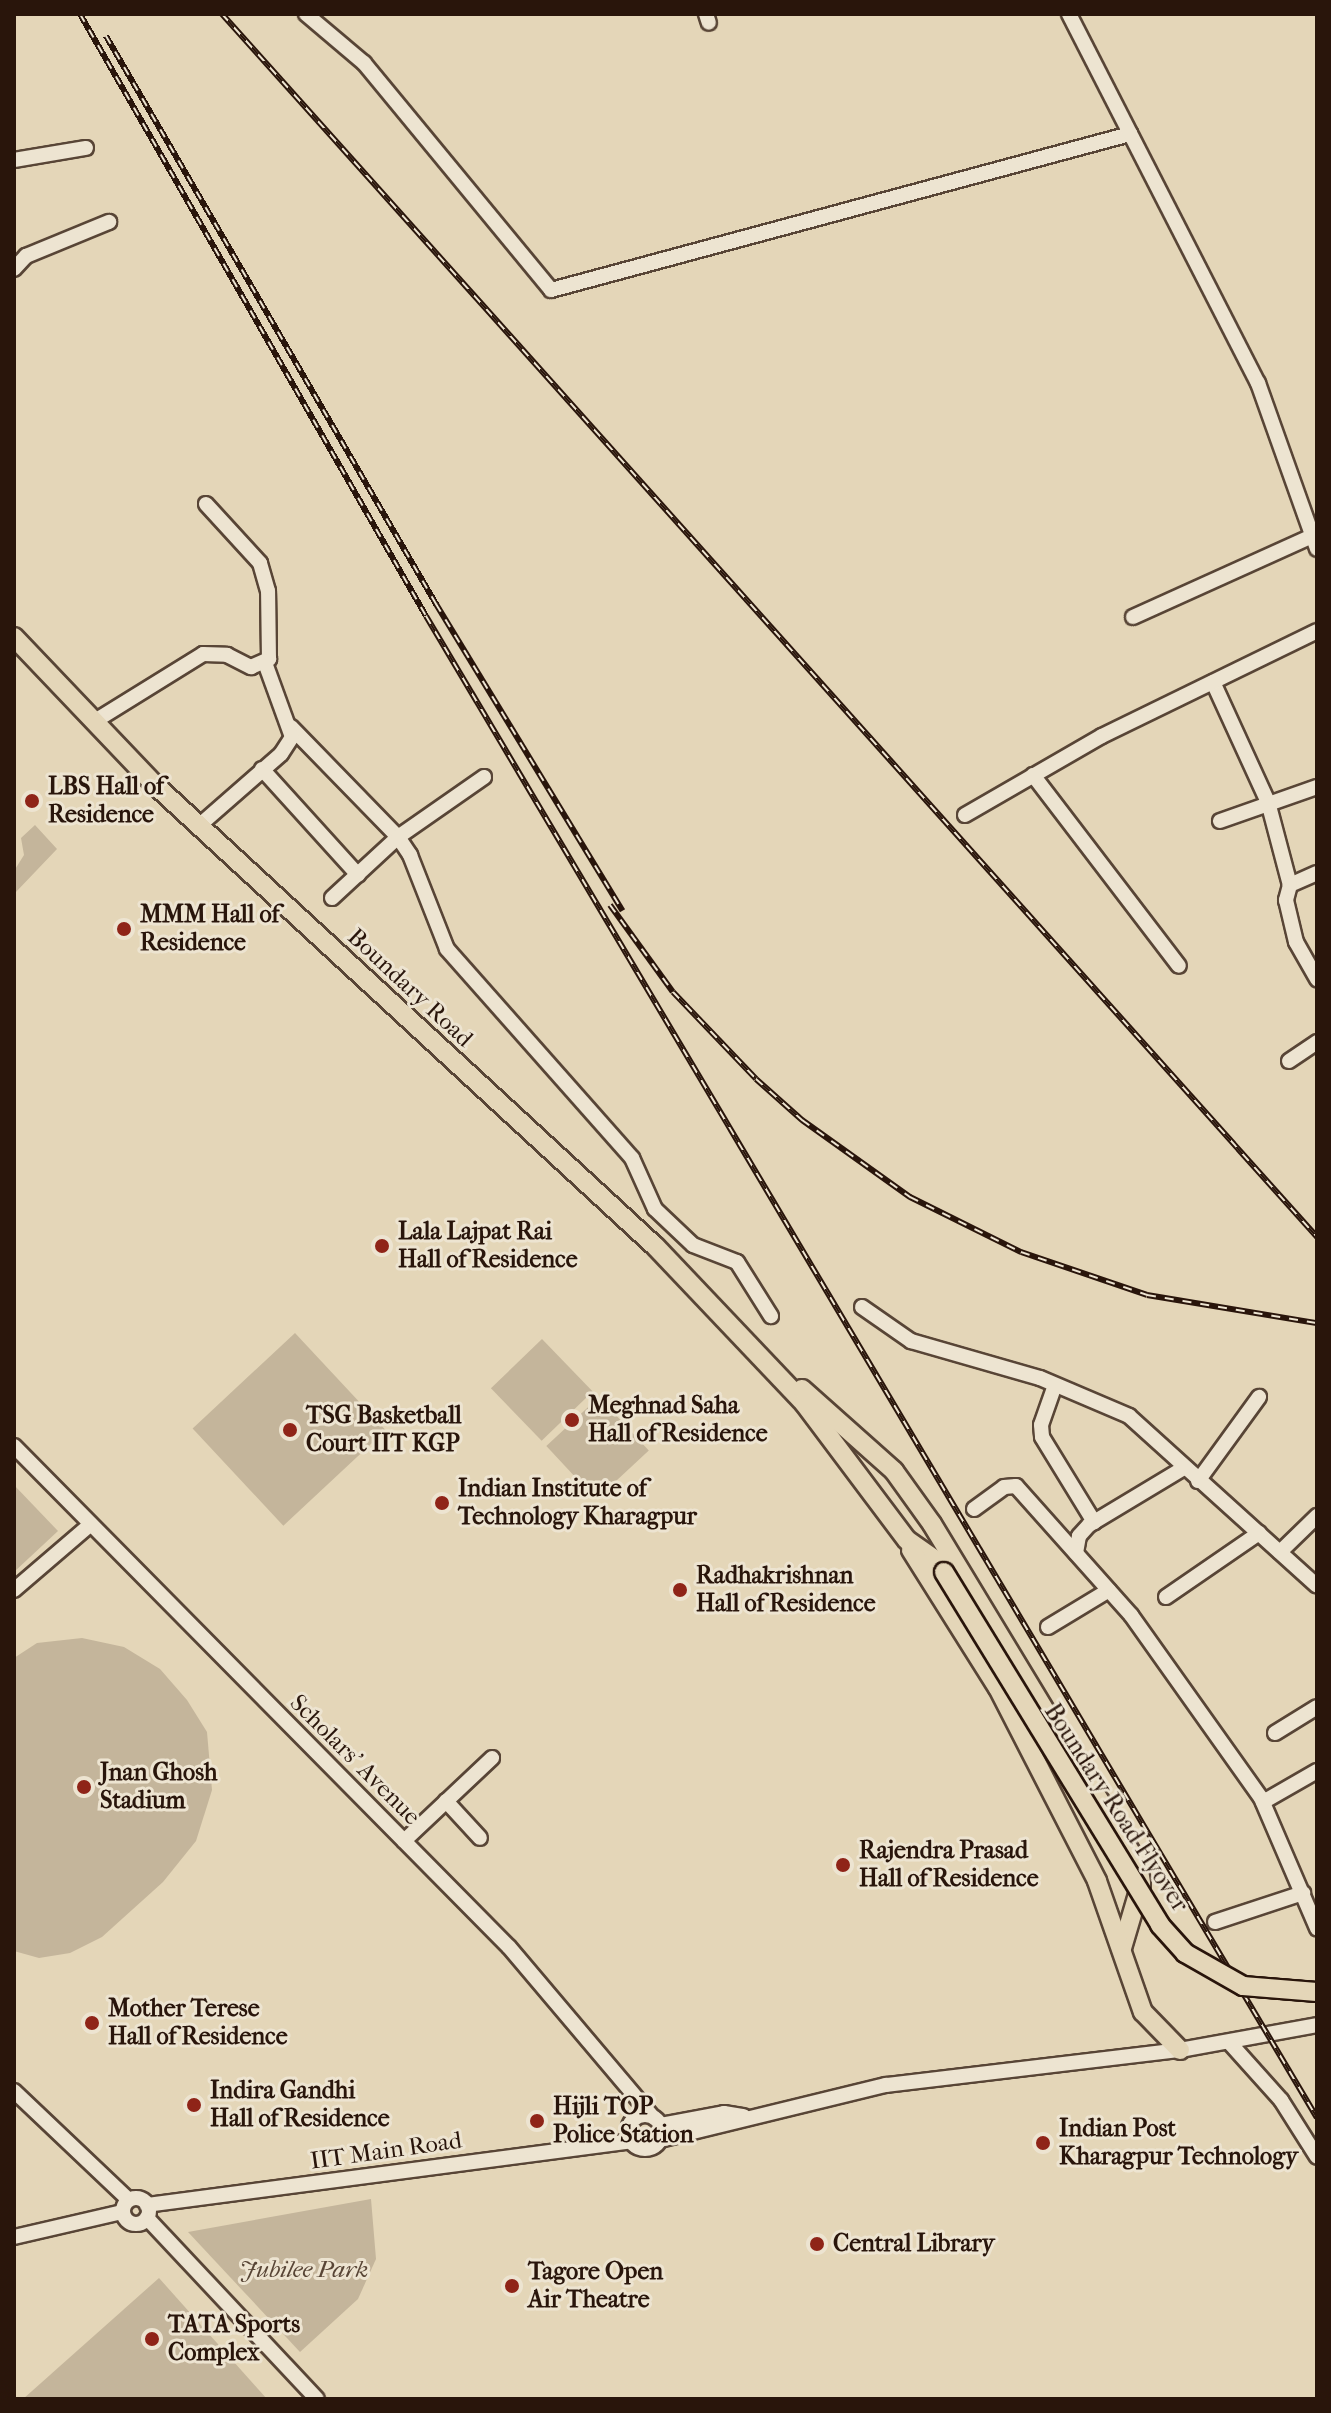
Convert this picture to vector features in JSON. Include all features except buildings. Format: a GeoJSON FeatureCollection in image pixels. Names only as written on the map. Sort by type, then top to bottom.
{"type":"FeatureCollection","features":[{"type":"Feature","properties":{"kind":"main road","name":"Boundary Road"},"geometry":{"type":"LineString","coordinates":[[14,637],[201,824],[615,1206],[777,1371],[907,1540]]}},
{"type":"Feature","properties":{"kind":"main road","name":"Boundary Road"},"geometry":{"type":"LineString","coordinates":[[777,1371],[849,1427],[894,1471],[940,1537],[1138,1864],[1141,1884],[1122,1948]]}},
{"type":"Feature","properties":{"kind":"main road"},"geometry":{"type":"LineString","coordinates":[[867,1491],[894,1471]]}},
{"type":"Feature","properties":{"kind":"main road"},"geometry":{"type":"LineString","coordinates":[[940,1537],[942,1567]]}},
{"type":"Feature","properties":{"kind":"main road"},"geometry":{"type":"LineString","coordinates":[[907,1540],[998,1688],[1097,1881],[1143,2012],[1180,2050]]}},
{"type":"Feature","properties":{"kind":"main road","name":"Boundary Road Flyover"},"geometry":{"type":"LineString","coordinates":[[907,1540],[942,1567],[1103,1839],[1160,1925],[1185,1953],[1243,1986],[1317,1992]]}},
{"type":"Feature","properties":{"kind":"street"},"geometry":{"type":"LineString","coordinates":[[306,14],[364,63],[551,290],[1130,134]]}},
{"type":"Feature","properties":{"kind":"street"},"geometry":{"type":"LineString","coordinates":[[1069,14],[1258,383],[1315,542],[1133,617]]}},
{"type":"Feature","properties":{"kind":"street"},"geometry":{"type":"LineString","coordinates":[[14,160],[86,148]]}},
{"type":"Feature","properties":{"kind":"street"},"geometry":{"type":"LineString","coordinates":[[14,269],[26,256],[109,222]]}},
{"type":"Feature","properties":{"kind":"street"},"geometry":{"type":"LineString","coordinates":[[206,504],[260,563],[268,591],[271,650],[265,663],[291,727],[398,837],[455,961],[632,1158],[655,1209],[693,1245],[737,1262],[771,1316]]}},
{"type":"Feature","properties":{"kind":"street"},"geometry":{"type":"LineString","coordinates":[[965,815],[1033,775],[1317,631]]}},
{"type":"Feature","properties":{"kind":"street"},"geometry":{"type":"LineString","coordinates":[[95,721],[203,654],[227,655],[251,667],[265,663]]}},
{"type":"Feature","properties":{"kind":"street"},"geometry":{"type":"LineString","coordinates":[[1213,682],[1268,802],[1290,885],[1286,900],[1293,933],[1316,975]]}},
{"type":"Feature","properties":{"kind":"street"},"geometry":{"type":"LineString","coordinates":[[201,824],[289,745],[291,727]]}},
{"type":"Feature","properties":{"kind":"street"},"geometry":{"type":"LineString","coordinates":[[262,769],[358,875]]}},
{"type":"Feature","properties":{"kind":"street"},"geometry":{"type":"LineString","coordinates":[[1033,775],[1179,966]]}},
{"type":"Feature","properties":{"kind":"street"},"geometry":{"type":"LineString","coordinates":[[332,898],[398,837],[484,777]]}},
{"type":"Feature","properties":{"kind":"street"},"geometry":{"type":"LineString","coordinates":[[1220,821],[1317,787]]}},
{"type":"Feature","properties":{"kind":"street"},"geometry":{"type":"LineString","coordinates":[[1290,885],[1317,873]]}},
{"type":"Feature","properties":{"kind":"street"},"geometry":{"type":"LineString","coordinates":[[1289,1061],[1317,1042]]}},
{"type":"Feature","properties":{"kind":"street"},"geometry":{"type":"LineString","coordinates":[[862,1307],[911,1341],[1055,1385],[1135,1420],[1198,1481],[1317,1586]]}},
{"type":"Feature","properties":{"kind":"street"},"geometry":{"type":"LineString","coordinates":[[1055,1385],[1041,1425],[1042,1437],[1094,1522]]}},
{"type":"Feature","properties":{"kind":"street"},"geometry":{"type":"LineString","coordinates":[[1198,1481],[1259,1397]]}},
{"type":"Feature","properties":{"kind":"street","name":"Scholars' Avenue"},"geometry":{"type":"LineString","coordinates":[[14,1446],[509,1947],[658,2127]]}},
{"type":"Feature","properties":{"kind":"street"},"geometry":{"type":"LineString","coordinates":[[1076,1553],[1079,1536],[1094,1522],[1184,1468]]}},
{"type":"Feature","properties":{"kind":"street"},"geometry":{"type":"LineString","coordinates":[[974,1509],[1004,1487],[1016,1486],[1109,1590],[1263,1802],[1302,1892],[1313,1908],[1317,1928]]}},
{"type":"Feature","properties":{"kind":"street"},"geometry":{"type":"LineString","coordinates":[[1280,1552],[1317,1516]]}},
{"type":"Feature","properties":{"kind":"street"},"geometry":{"type":"LineString","coordinates":[[14,1590],[91,1524]]}},
{"type":"Feature","properties":{"kind":"street"},"geometry":{"type":"LineString","coordinates":[[1166,1597],[1259,1533]]}},
{"type":"Feature","properties":{"kind":"street"},"geometry":{"type":"LineString","coordinates":[[1048,1627],[1109,1590]]}},
{"type":"Feature","properties":{"kind":"street"},"geometry":{"type":"LineString","coordinates":[[1275,1733],[1317,1707]]}},
{"type":"Feature","properties":{"kind":"street"},"geometry":{"type":"LineString","coordinates":[[404,1841],[492,1758]]}},
{"type":"Feature","properties":{"kind":"street"},"geometry":{"type":"LineString","coordinates":[[1263,1802],[1317,1771]]}},
{"type":"Feature","properties":{"kind":"street"},"geometry":{"type":"LineString","coordinates":[[446,1801],[480,1838]]}},
{"type":"Feature","properties":{"kind":"street"},"geometry":{"type":"LineString","coordinates":[[1215,1922],[1302,1892],[1317,1882]]}},
{"type":"Feature","properties":{"kind":"street"},"geometry":{"type":"LineString","coordinates":[[630,2141],[632,2121],[658,2127],[724,2113],[745,2116],[886,2085],[1180,2050],[1317,2025]]}},
{"type":"Feature","properties":{"kind":"street"},"geometry":{"type":"LineString","coordinates":[[1229,2042],[1281,2100],[1317,2157]]}},
{"type":"Feature","properties":{"kind":"street"},"geometry":{"type":"LineString","coordinates":[[14,2091],[126,2206],[132,2224],[147,2212]]}},
{"type":"Feature","properties":{"kind":"street","name":"IIT Main Road"},"geometry":{"type":"LineString","coordinates":[[147,2212],[630,2141],[644,2149],[658,2127]]}},
{"type":"Feature","properties":{"kind":"street"},"geometry":{"type":"LineString","coordinates":[[14,2237],[126,2206],[141,2199],[147,2212],[317,2399]]}},
{"type":"Feature","properties":{"kind":"green space"},"geometry":{"type":"Polygon","coordinates":[[[35,825],[57,849],[15,893],[14,871],[24,855],[21,838],[35,825]]]}},
{"type":"Feature","properties":{"kind":"green space","name":"TSG Basketball Court IIT KGP"},"geometry":{"type":"Polygon","coordinates":[[[295,1333],[386,1430],[283,1526],[193,1428],[295,1333]]]}},
{"type":"Feature","properties":{"kind":"green space"},"geometry":{"type":"Polygon","coordinates":[[[542,1339],[593,1392],[542,1441],[491,1388],[542,1339]]]}},
{"type":"Feature","properties":{"kind":"green space"},"geometry":{"type":"Polygon","coordinates":[[[599,1397],[649,1450],[596,1499],[546,1446],[599,1397]]]}},
{"type":"Feature","properties":{"kind":"green space"},"geometry":{"type":"Polygon","coordinates":[[[14,1485],[58,1531],[14,1572],[14,1485]]]}},
{"type":"Feature","properties":{"kind":"green space","name":"Jnan Ghosh Stadium"},"geometry":{"type":"Polygon","coordinates":[[[82,1638],[124,1647],[160,1669],[187,1700],[207,1732],[212,1790],[196,1841],[163,1882],[102,1937],[70,1953],[39,1958],[14,1951],[14,1658],[37,1643],[82,1638]]]}},
{"type":"Feature","properties":{"kind":"green space","name":"Jubilee Park"},"geometry":{"type":"Polygon","coordinates":[[[371,2199],[376,2259],[358,2299],[300,2352],[188,2232],[371,2199]]]}},
{"type":"Feature","properties":{"kind":"green space","name":"TATA Sports Complex"},"geometry":{"type":"Polygon","coordinates":[[[159,2278],[267,2399],[23,2399],[159,2278]]]}},
{"type":"Feature","properties":{"kind":"railway"},"geometry":{"type":"LineString","coordinates":[[80,14],[426,616],[1317,2118]]}},
{"type":"Feature","properties":{"kind":"railway"},"geometry":{"type":"LineString","coordinates":[[222,14],[1317,1237]]}},
{"type":"Feature","properties":{"kind":"railway"},"geometry":{"type":"LineString","coordinates":[[106,36],[436,604],[623,911]]}},
{"type":"Feature","properties":{"kind":"railway"},"geometry":{"type":"LineString","coordinates":[[610,905],[673,992],[756,1079],[802,1120],[910,1197],[1021,1252],[1147,1295],[1317,1323]]}},
{"type":"Feature","properties":{"kind":"place","name":"LBS Hall of Residence"},"geometry":{"type":"Point","coordinates":[32,801]}},
{"type":"Feature","properties":{"kind":"place","name":"MMM Hall of Residence"},"geometry":{"type":"Point","coordinates":[124,929]}},
{"type":"Feature","properties":{"kind":"place","name":"Lala Lajpat Rai Hall of Residence"},"geometry":{"type":"Point","coordinates":[382,1246]}},
{"type":"Feature","properties":{"kind":"place","name":"Meghnad Saha Hall of Residence"},"geometry":{"type":"Point","coordinates":[572,1420]}},
{"type":"Feature","properties":{"kind":"place","name":"TSG Basketball Court IIT KGP"},"geometry":{"type":"Point","coordinates":[290,1430]}},
{"type":"Feature","properties":{"kind":"place","name":"Indian Institute of Technology Kharagpur"},"geometry":{"type":"Point","coordinates":[442,1503]}},
{"type":"Feature","properties":{"kind":"place","name":"Radhakrishnan Hall of Residence"},"geometry":{"type":"Point","coordinates":[680,1590]}},
{"type":"Feature","properties":{"kind":"place","name":"Jnan Ghosh Stadium"},"geometry":{"type":"Point","coordinates":[84,1787]}},
{"type":"Feature","properties":{"kind":"place","name":"Rajendra Prasad Hall of Residence"},"geometry":{"type":"Point","coordinates":[843,1865]}},
{"type":"Feature","properties":{"kind":"place","name":"Mother Terese Hall of Residence"},"geometry":{"type":"Point","coordinates":[92,2023]}},
{"type":"Feature","properties":{"kind":"place","name":"Indira Gandhi Hall of Residence"},"geometry":{"type":"Point","coordinates":[194,2105]}},
{"type":"Feature","properties":{"kind":"place","name":"Hijli TOP Police Station"},"geometry":{"type":"Point","coordinates":[537,2121]}},
{"type":"Feature","properties":{"kind":"place","name":"Indian Post Kharagpur Technology"},"geometry":{"type":"Point","coordinates":[1043,2143]}},
{"type":"Feature","properties":{"kind":"place","name":"Central Library"},"geometry":{"type":"Point","coordinates":[817,2244]}},
{"type":"Feature","properties":{"kind":"place","name":"Tagore Open Air Theatre"},"geometry":{"type":"Point","coordinates":[512,2286]}},
{"type":"Feature","properties":{"kind":"place","name":"TATA Sports Complex"},"geometry":{"type":"Point","coordinates":[152,2339]}}]}
